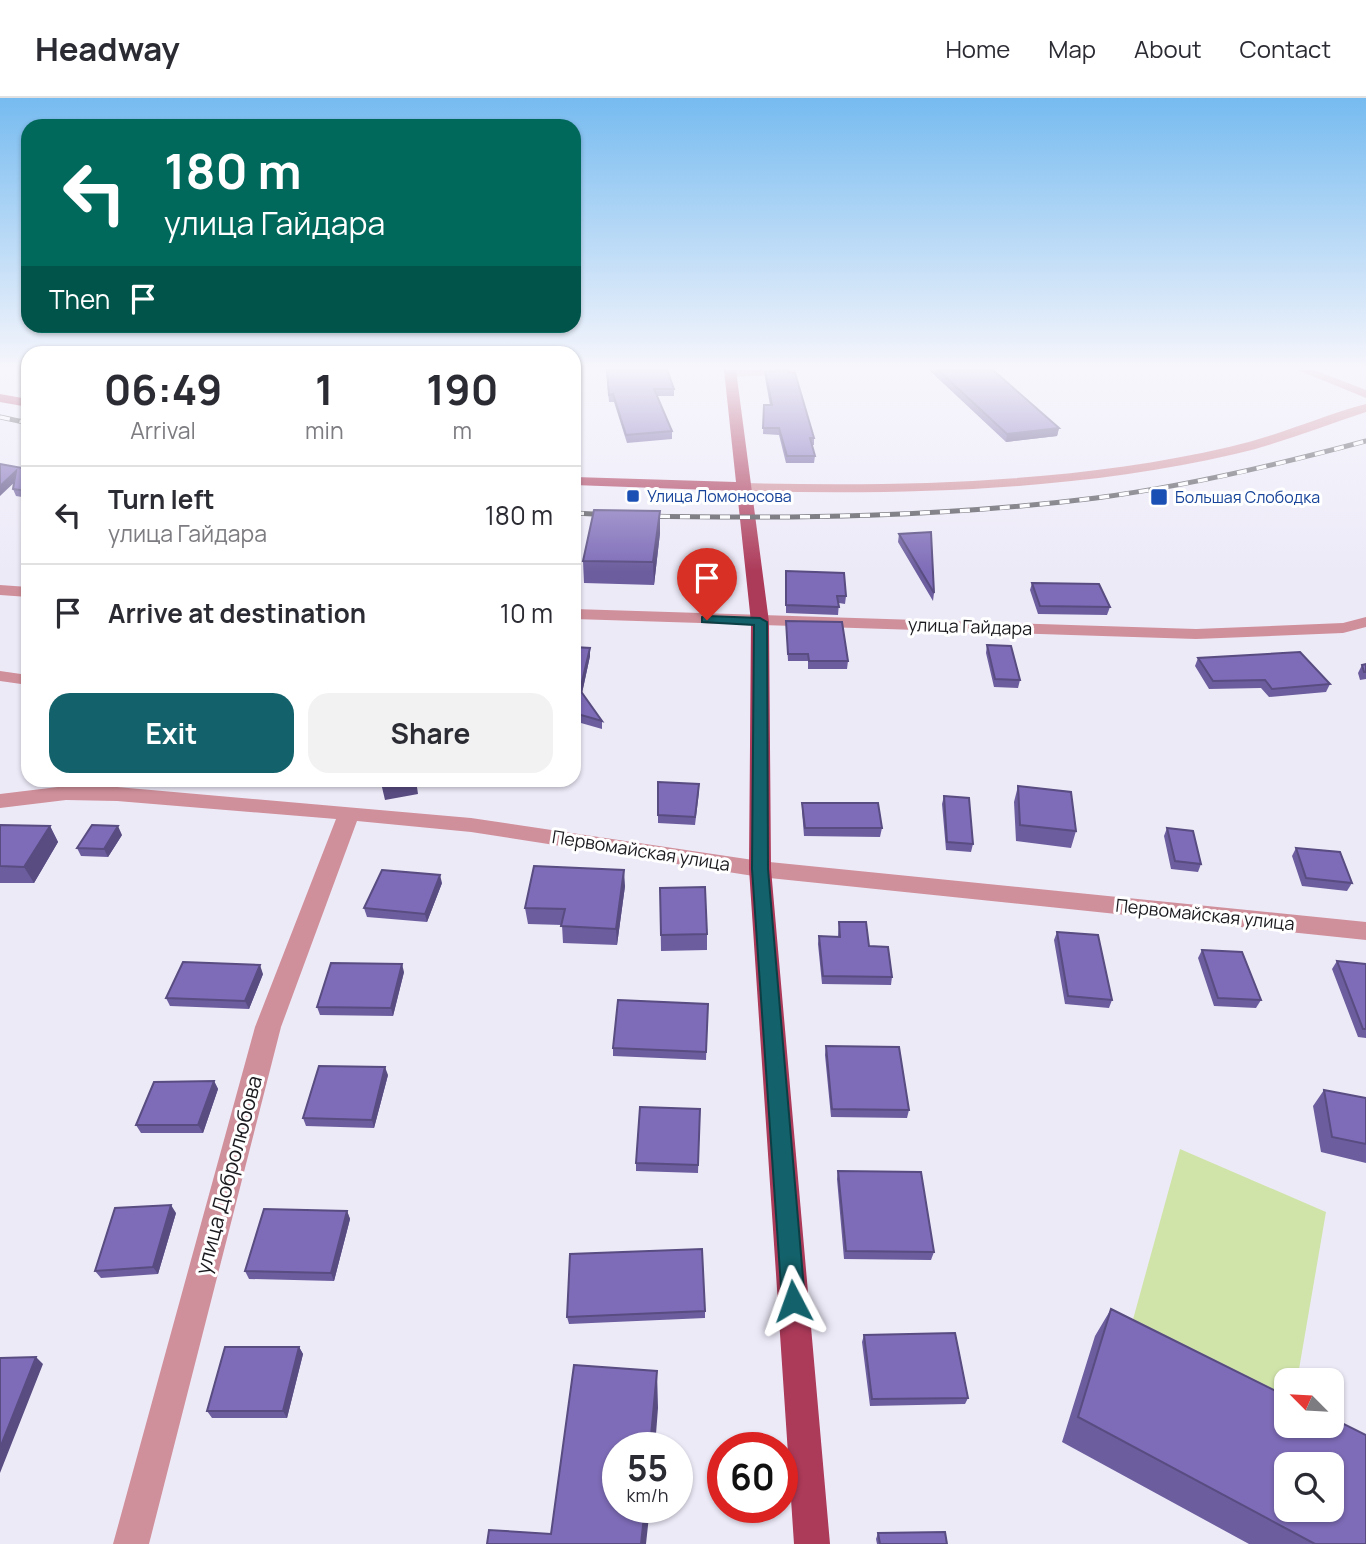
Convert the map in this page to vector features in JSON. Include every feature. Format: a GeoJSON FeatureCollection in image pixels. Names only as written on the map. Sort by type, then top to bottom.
{"type":"FeatureCollection","features":[{"type":"Feature","properties":{"kind":"main road"},"geometry":{"type":"LineString","coordinates":[[738,437],[760,622],[760,869],[812,1544]]}},
{"type":"Feature","properties":{"kind":"main road"},"geometry":{"type":"LineString","coordinates":[[581,481],[744,487]]}},
{"type":"Feature","properties":{"kind":"street"},"geometry":{"type":"LineString","coordinates":[[744,487],[802,490],[882,489],[1035,481],[1189,460],[1236,450],[1275,437]]}},
{"type":"Feature","properties":{"kind":"street"},"geometry":{"type":"LineString","coordinates":[[0,590],[21,592]]}},
{"type":"Feature","properties":{"kind":"street","name":"улица Гайдара"},"geometry":{"type":"LineString","coordinates":[[581,614],[1196,634],[1343,628],[1366,622]]}},
{"type":"Feature","properties":{"kind":"street"},"geometry":{"type":"LineString","coordinates":[[0,676],[21,679]]}},
{"type":"Feature","properties":{"kind":"street"},"geometry":{"type":"LineString","coordinates":[[66,793],[77,787]]}},
{"type":"Feature","properties":{"kind":"street","name":"Первомайская улица"},"geometry":{"type":"LineString","coordinates":[[0,801],[66,793],[117,794],[349,813],[471,825],[760,869],[1366,932]]}},
{"type":"Feature","properties":{"kind":"street","name":"улица Добролюбова"},"geometry":{"type":"LineString","coordinates":[[131,1544],[268,1027],[349,813]]}},
{"type":"Feature","properties":{"kind":"green space"},"geometry":{"type":"Polygon","coordinates":[[[1180,1149],[1326,1212],[1299,1368],[1274,1368],[1274,1393],[1132,1323],[1180,1149]]]}},
{"type":"Feature","properties":{"kind":"building"},"geometry":{"type":"Polygon","coordinates":[[[782,437],[814,437],[810,438],[815,456],[787,456],[782,437]]]}},
{"type":"Feature","properties":{"kind":"building"},"geometry":{"type":"Polygon","coordinates":[[[0,464],[21,468],[21,490],[13,489],[16,471],[0,486],[0,464]]]}},
{"type":"Feature","properties":{"kind":"building"},"geometry":{"type":"Polygon","coordinates":[[[594,510],[660,511],[653,562],[583,561],[594,510]]]}},
{"type":"Feature","properties":{"kind":"building"},"geometry":{"type":"Polygon","coordinates":[[[931,532],[934,593],[899,534],[931,532]]]}},
{"type":"Feature","properties":{"kind":"building"},"geometry":{"type":"Polygon","coordinates":[[[786,571],[844,573],[846,596],[837,596],[839,607],[786,605],[786,571]]]}},
{"type":"Feature","properties":{"kind":"building"},"geometry":{"type":"Polygon","coordinates":[[[1032,583],[1099,584],[1110,607],[1040,606],[1032,583]]]}},
{"type":"Feature","properties":{"kind":"building"},"geometry":{"type":"Polygon","coordinates":[[[786,621],[842,622],[848,661],[809,661],[808,654],[788,654],[786,621]]]}},
{"type":"Feature","properties":{"kind":"building"},"geometry":{"type":"Polygon","coordinates":[[[987,645],[1011,646],[1020,680],[995,679],[987,645]]]}},
{"type":"Feature","properties":{"kind":"building"},"geometry":{"type":"Polygon","coordinates":[[[581,647],[590,648],[581,686],[581,647]]]}},
{"type":"Feature","properties":{"kind":"building"},"geometry":{"type":"Polygon","coordinates":[[[1300,652],[1330,684],[1272,689],[1265,680],[1213,681],[1198,658],[1300,652]]]}},
{"type":"Feature","properties":{"kind":"building"},"geometry":{"type":"Polygon","coordinates":[[[581,691],[602,721],[581,715],[581,691]]]}},
{"type":"Feature","properties":{"kind":"building"},"geometry":{"type":"Polygon","coordinates":[[[658,782],[699,784],[695,817],[658,815],[658,782]]]}},
{"type":"Feature","properties":{"kind":"building"},"geometry":{"type":"Polygon","coordinates":[[[1018,786],[1071,792],[1076,831],[1020,825],[1018,786]]]}},
{"type":"Feature","properties":{"kind":"building"},"geometry":{"type":"Polygon","coordinates":[[[944,796],[969,798],[973,844],[947,842],[944,796]]]}},
{"type":"Feature","properties":{"kind":"building"},"geometry":{"type":"Polygon","coordinates":[[[802,803],[878,803],[882,828],[805,828],[802,803]]]}},
{"type":"Feature","properties":{"kind":"building"},"geometry":{"type":"Polygon","coordinates":[[[0,825],[50,826],[24,867],[0,866],[0,825]]]}},
{"type":"Feature","properties":{"kind":"building"},"geometry":{"type":"Polygon","coordinates":[[[92,825],[118,826],[104,849],[77,848],[92,825]]]}},
{"type":"Feature","properties":{"kind":"building"},"geometry":{"type":"Polygon","coordinates":[[[1167,828],[1193,831],[1201,864],[1175,861],[1167,828]]]}},
{"type":"Feature","properties":{"kind":"building"},"geometry":{"type":"Polygon","coordinates":[[[1296,848],[1340,852],[1352,883],[1306,878],[1296,848]]]}},
{"type":"Feature","properties":{"kind":"building"},"geometry":{"type":"Polygon","coordinates":[[[534,866],[624,870],[616,929],[561,926],[565,909],[525,908],[534,866]]]}},
{"type":"Feature","properties":{"kind":"building"},"geometry":{"type":"Polygon","coordinates":[[[382,870],[440,875],[425,914],[364,908],[382,870]]]}},
{"type":"Feature","properties":{"kind":"building"},"geometry":{"type":"Polygon","coordinates":[[[705,887],[707,934],[661,935],[660,888],[705,887]]]}},
{"type":"Feature","properties":{"kind":"building"},"geometry":{"type":"Polygon","coordinates":[[[839,922],[866,922],[869,946],[888,947],[892,977],[823,976],[819,936],[840,937],[839,922]]]}},
{"type":"Feature","properties":{"kind":"building"},"geometry":{"type":"Polygon","coordinates":[[[1057,932],[1098,935],[1112,1000],[1068,996],[1057,932]]]}},
{"type":"Feature","properties":{"kind":"building"},"geometry":{"type":"Polygon","coordinates":[[[1202,950],[1242,952],[1261,1000],[1218,998],[1202,950]]]}},
{"type":"Feature","properties":{"kind":"building"},"geometry":{"type":"Polygon","coordinates":[[[1337,961],[1366,964],[1366,1029],[1363,1029],[1337,961]]]}},
{"type":"Feature","properties":{"kind":"building"},"geometry":{"type":"Polygon","coordinates":[[[183,962],[260,965],[245,1001],[166,998],[183,962]]]}},
{"type":"Feature","properties":{"kind":"building"},"geometry":{"type":"Polygon","coordinates":[[[331,963],[402,964],[391,1008],[317,1007],[331,963]]]}},
{"type":"Feature","properties":{"kind":"building"},"geometry":{"type":"Polygon","coordinates":[[[618,1000],[708,1004],[706,1052],[613,1048],[618,1000]]]}},
{"type":"Feature","properties":{"kind":"building"},"geometry":{"type":"Polygon","coordinates":[[[826,1046],[899,1047],[909,1110],[832,1109],[826,1046]]]}},
{"type":"Feature","properties":{"kind":"building"},"geometry":{"type":"Polygon","coordinates":[[[319,1066],[385,1067],[372,1120],[303,1118],[319,1066]]]}},
{"type":"Feature","properties":{"kind":"building"},"geometry":{"type":"Polygon","coordinates":[[[214,1081],[198,1125],[136,1125],[154,1082],[214,1081]]]}},
{"type":"Feature","properties":{"kind":"building"},"geometry":{"type":"Polygon","coordinates":[[[1324,1090],[1366,1098],[1366,1144],[1332,1137],[1324,1090]]]}},
{"type":"Feature","properties":{"kind":"building"},"geometry":{"type":"Polygon","coordinates":[[[640,1107],[700,1109],[698,1165],[636,1163],[640,1107]]]}},
{"type":"Feature","properties":{"kind":"building"},"geometry":{"type":"Polygon","coordinates":[[[838,1171],[921,1172],[934,1252],[846,1251],[838,1171]]]}},
{"type":"Feature","properties":{"kind":"building"},"geometry":{"type":"Polygon","coordinates":[[[171,1205],[153,1267],[95,1271],[115,1208],[171,1205]]]}},
{"type":"Feature","properties":{"kind":"building"},"geometry":{"type":"Polygon","coordinates":[[[264,1209],[347,1211],[331,1273],[245,1271],[264,1209]]]}},
{"type":"Feature","properties":{"kind":"building"},"geometry":{"type":"Polygon","coordinates":[[[702,1249],[705,1311],[567,1317],[570,1254],[702,1249]]]}},
{"type":"Feature","properties":{"kind":"building"},"geometry":{"type":"Polygon","coordinates":[[[1111,1309],[1274,1390],[1274,1438],[1344,1438],[1344,1424],[1366,1435],[1366,1544],[1315,1544],[1078,1417],[1111,1309]]]}},
{"type":"Feature","properties":{"kind":"building"},"geometry":{"type":"Polygon","coordinates":[[[955,1333],[968,1398],[872,1399],[864,1335],[955,1333]]]}},
{"type":"Feature","properties":{"kind":"building"},"geometry":{"type":"Polygon","coordinates":[[[225,1347],[299,1347],[283,1411],[207,1411],[225,1347]]]}},
{"type":"Feature","properties":{"kind":"building"},"geometry":{"type":"Polygon","coordinates":[[[36,1357],[0,1448],[0,1358],[36,1357]]]}},
{"type":"Feature","properties":{"kind":"building"},"geometry":{"type":"Polygon","coordinates":[[[574,1365],[657,1371],[651,1432],[602,1432],[602,1523],[643,1523],[641,1544],[487,1544],[489,1530],[551,1534],[574,1365]]]}},
{"type":"Feature","properties":{"kind":"building"},"geometry":{"type":"Polygon","coordinates":[[[945,1532],[947,1544],[880,1544],[878,1533],[945,1532]]]}},
{"type":"Feature","properties":{"kind":"railway"},"geometry":{"type":"LineString","coordinates":[[640,516],[868,515],[1039,504],[1096,498],[1198,481],[1366,441]]}},
{"type":"Feature","properties":{"kind":"railway"},"geometry":{"type":"LineString","coordinates":[[581,513],[612,515]]}},
{"type":"Feature","properties":{"kind":"place","name":"Улица Ломоносова"},"geometry":{"type":"Point","coordinates":[633,496]}},
{"type":"Feature","properties":{"kind":"place","name":"Большая Слободка"},"geometry":{"type":"Point","coordinates":[1159,497]}},
{"type":"Feature","properties":{"kind":"route"},"geometry":{"type":"LineString","coordinates":[[707,620],[760,622],[760,869],[793,1301]]}}]}
